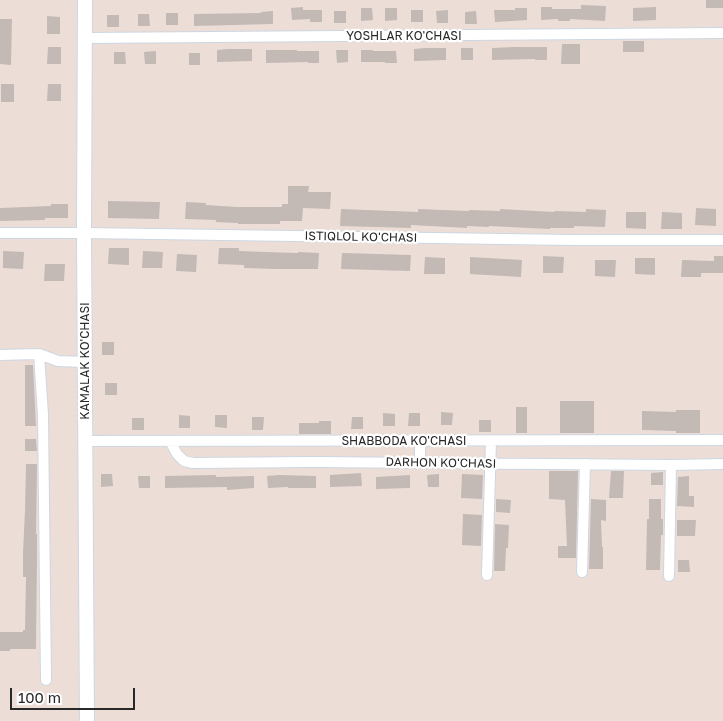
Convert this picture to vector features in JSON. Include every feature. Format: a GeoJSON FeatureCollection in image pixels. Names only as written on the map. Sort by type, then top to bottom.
{"type":"FeatureCollection","features":[{"type":"Feature","properties":{"kind":"main road","name":"KAMALAK KO'CHASI"},"geometry":{"type":"LineString","coordinates":[[85,0],[84,233],[87,721]]}},
{"type":"Feature","properties":{"kind":"street","name":"YOSHLAR KO'CHASI"},"geometry":{"type":"LineString","coordinates":[[85,38],[723,33]]}},
{"type":"Feature","properties":{"kind":"street","name":"ISTIQLOL KO'CHASI"},"geometry":{"type":"LineString","coordinates":[[0,233],[723,240]]}},
{"type":"Feature","properties":{"kind":"street"},"geometry":{"type":"LineString","coordinates":[[39,354],[43,415],[46,680]]}},
{"type":"Feature","properties":{"kind":"street"},"geometry":{"type":"LineString","coordinates":[[0,356],[39,354],[58,360],[85,362]]}},
{"type":"Feature","properties":{"kind":"street","name":"SHABBODA KO'CHASI"},"geometry":{"type":"LineString","coordinates":[[86,441],[723,440]]}},
{"type":"Feature","properties":{"kind":"street","name":"DARHON KO'CHASI"},"geometry":{"type":"LineString","coordinates":[[170,441],[177,454],[184,461],[193,463],[723,464]]}},
{"type":"Feature","properties":{"kind":"street"},"geometry":{"type":"LineString","coordinates":[[420,441],[420,463]]}},
{"type":"Feature","properties":{"kind":"street"},"geometry":{"type":"LineString","coordinates":[[487,575],[491,441]]}},
{"type":"Feature","properties":{"kind":"street"},"geometry":{"type":"LineString","coordinates":[[582,572],[585,464]]}},
{"type":"Feature","properties":{"kind":"street"},"geometry":{"type":"LineString","coordinates":[[669,576],[670,465]]}},
{"type":"Feature","properties":{"kind":"building"},"geometry":{"type":"Polygon","coordinates":[[[706,0],[723,0],[723,8],[706,8],[706,0]]]}},
{"type":"Feature","properties":{"kind":"building"},"geometry":{"type":"Polygon","coordinates":[[[581,5],[606,6],[605,21],[541,20],[541,7],[581,9],[581,5]]]}},
{"type":"Feature","properties":{"kind":"building"},"geometry":{"type":"Polygon","coordinates":[[[303,7],[303,10],[322,10],[322,22],[310,22],[310,19],[292,20],[291,8],[303,7]]]}},
{"type":"Feature","properties":{"kind":"building"},"geometry":{"type":"Polygon","coordinates":[[[656,7],[656,20],[633,21],[633,8],[656,7]]]}},
{"type":"Feature","properties":{"kind":"building"},"geometry":{"type":"Polygon","coordinates":[[[361,8],[372,8],[373,20],[361,21],[361,8]]]}},
{"type":"Feature","properties":{"kind":"building"},"geometry":{"type":"Polygon","coordinates":[[[385,8],[397,8],[397,20],[385,21],[385,8]]]}},
{"type":"Feature","properties":{"kind":"building"},"geometry":{"type":"Polygon","coordinates":[[[515,8],[527,8],[527,20],[495,22],[494,10],[515,10],[515,8]]]}},
{"type":"Feature","properties":{"kind":"building"},"geometry":{"type":"Polygon","coordinates":[[[411,10],[423,10],[423,22],[411,22],[411,10]]]}},
{"type":"Feature","properties":{"kind":"building"},"geometry":{"type":"Polygon","coordinates":[[[448,10],[448,23],[437,23],[436,11],[448,10]]]}},
{"type":"Feature","properties":{"kind":"building"},"geometry":{"type":"Polygon","coordinates":[[[273,11],[273,24],[194,26],[194,14],[261,13],[273,11]]]}},
{"type":"Feature","properties":{"kind":"building"},"geometry":{"type":"Polygon","coordinates":[[[334,11],[346,11],[346,23],[334,23],[334,11]]]}},
{"type":"Feature","properties":{"kind":"building"},"geometry":{"type":"Polygon","coordinates":[[[476,11],[477,24],[465,24],[465,12],[476,11]]]}},
{"type":"Feature","properties":{"kind":"building"},"geometry":{"type":"Polygon","coordinates":[[[166,13],[178,13],[178,25],[166,25],[166,13]]]}},
{"type":"Feature","properties":{"kind":"building"},"geometry":{"type":"Polygon","coordinates":[[[138,14],[149,14],[150,26],[138,26],[138,14]]]}},
{"type":"Feature","properties":{"kind":"building"},"geometry":{"type":"Polygon","coordinates":[[[107,15],[119,15],[119,27],[107,27],[107,15]]]}},
{"type":"Feature","properties":{"kind":"building"},"geometry":{"type":"Polygon","coordinates":[[[47,16],[60,17],[60,34],[47,34],[47,16]]]}},
{"type":"Feature","properties":{"kind":"building"},"geometry":{"type":"Polygon","coordinates":[[[0,19],[12,19],[11,65],[0,64],[0,19]]]}},
{"type":"Feature","properties":{"kind":"building"},"geometry":{"type":"Polygon","coordinates":[[[623,41],[644,41],[644,52],[623,52],[623,41]]]}},
{"type":"Feature","properties":{"kind":"building"},"geometry":{"type":"Polygon","coordinates":[[[562,44],[580,44],[580,64],[561,64],[562,44]]]}},
{"type":"Feature","properties":{"kind":"building"},"geometry":{"type":"Polygon","coordinates":[[[48,47],[61,47],[61,64],[47,64],[48,47]]]}},
{"type":"Feature","properties":{"kind":"building"},"geometry":{"type":"Polygon","coordinates":[[[547,47],[547,60],[492,60],[492,48],[547,47]]]}},
{"type":"Feature","properties":{"kind":"building"},"geometry":{"type":"Polygon","coordinates":[[[446,48],[446,60],[414,61],[414,49],[446,48]]]}},
{"type":"Feature","properties":{"kind":"building"},"geometry":{"type":"Polygon","coordinates":[[[461,48],[473,48],[473,60],[461,60],[461,48]]]}},
{"type":"Feature","properties":{"kind":"building"},"geometry":{"type":"Polygon","coordinates":[[[252,49],[252,61],[217,62],[217,50],[252,49]]]}},
{"type":"Feature","properties":{"kind":"building"},"geometry":{"type":"Polygon","coordinates":[[[266,50],[319,51],[319,63],[266,63],[266,50]]]}},
{"type":"Feature","properties":{"kind":"building"},"geometry":{"type":"Polygon","coordinates":[[[336,50],[348,50],[348,62],[337,63],[336,50]]]}},
{"type":"Feature","properties":{"kind":"building"},"geometry":{"type":"Polygon","coordinates":[[[361,50],[396,51],[397,63],[361,62],[361,50]]]}},
{"type":"Feature","properties":{"kind":"building"},"geometry":{"type":"Polygon","coordinates":[[[156,51],[156,64],[145,64],[144,52],[156,51]]]}},
{"type":"Feature","properties":{"kind":"building"},"geometry":{"type":"Polygon","coordinates":[[[114,52],[125,52],[126,64],[114,64],[114,52]]]}},
{"type":"Feature","properties":{"kind":"building"},"geometry":{"type":"Polygon","coordinates":[[[189,53],[200,53],[200,65],[189,65],[189,53]]]}},
{"type":"Feature","properties":{"kind":"building"},"geometry":{"type":"Polygon","coordinates":[[[1,84],[14,84],[14,102],[1,102],[1,84]]]}},
{"type":"Feature","properties":{"kind":"building"},"geometry":{"type":"Polygon","coordinates":[[[48,84],[61,84],[61,101],[47,101],[48,84]]]}},
{"type":"Feature","properties":{"kind":"building"},"geometry":{"type":"Polygon","coordinates":[[[288,186],[309,186],[308,192],[331,192],[330,209],[303,208],[302,221],[280,221],[280,224],[238,224],[216,222],[216,220],[185,219],[186,202],[237,207],[282,207],[282,204],[288,204],[288,186]]]}},
{"type":"Feature","properties":{"kind":"building"},"geometry":{"type":"Polygon","coordinates":[[[108,201],[160,202],[159,219],[108,218],[108,201]]]}},
{"type":"Feature","properties":{"kind":"building"},"geometry":{"type":"Polygon","coordinates":[[[51,204],[68,204],[68,218],[0,221],[0,208],[51,206],[51,204]]]}},
{"type":"Feature","properties":{"kind":"building"},"geometry":{"type":"Polygon","coordinates":[[[696,208],[716,209],[716,226],[695,225],[696,208]]]}},
{"type":"Feature","properties":{"kind":"building"},"geometry":{"type":"Polygon","coordinates":[[[341,209],[418,212],[418,209],[500,211],[500,209],[554,212],[586,212],[586,209],[606,210],[605,227],[574,226],[574,228],[550,229],[489,226],[467,226],[467,228],[411,225],[411,228],[340,226],[341,209]]]}},
{"type":"Feature","properties":{"kind":"building"},"geometry":{"type":"Polygon","coordinates":[[[626,212],[646,212],[646,229],[626,228],[626,212]]]}},
{"type":"Feature","properties":{"kind":"building"},"geometry":{"type":"Polygon","coordinates":[[[662,212],[682,213],[682,229],[661,229],[662,212]]]}},
{"type":"Feature","properties":{"kind":"building"},"geometry":{"type":"Polygon","coordinates":[[[109,248],[129,248],[129,265],[108,264],[109,248]]]}},
{"type":"Feature","properties":{"kind":"building"},"geometry":{"type":"Polygon","coordinates":[[[219,248],[239,248],[239,251],[319,253],[318,269],[244,268],[244,265],[218,264],[219,248]]]}},
{"type":"Feature","properties":{"kind":"building"},"geometry":{"type":"Polygon","coordinates":[[[3,251],[24,252],[23,269],[3,268],[3,251]]]}},
{"type":"Feature","properties":{"kind":"building"},"geometry":{"type":"Polygon","coordinates":[[[143,251],[163,252],[162,268],[142,268],[143,251]]]}},
{"type":"Feature","properties":{"kind":"building"},"geometry":{"type":"Polygon","coordinates":[[[342,253],[411,255],[410,271],[341,269],[342,253]]]}},
{"type":"Feature","properties":{"kind":"building"},"geometry":{"type":"Polygon","coordinates":[[[177,254],[197,255],[196,272],[176,271],[177,254]]]}},
{"type":"Feature","properties":{"kind":"building"},"geometry":{"type":"Polygon","coordinates":[[[543,256],[564,257],[563,273],[543,273],[543,256]]]}},
{"type":"Feature","properties":{"kind":"building"},"geometry":{"type":"Polygon","coordinates":[[[714,256],[723,256],[723,273],[701,273],[701,277],[681,277],[682,260],[714,261],[714,256]]]}},
{"type":"Feature","properties":{"kind":"building"},"geometry":{"type":"Polygon","coordinates":[[[425,257],[445,258],[445,274],[424,274],[425,257]]]}},
{"type":"Feature","properties":{"kind":"building"},"geometry":{"type":"Polygon","coordinates":[[[470,257],[522,260],[521,277],[470,274],[470,257]]]}},
{"type":"Feature","properties":{"kind":"building"},"geometry":{"type":"Polygon","coordinates":[[[635,258],[655,258],[655,275],[635,274],[635,258]]]}},
{"type":"Feature","properties":{"kind":"building"},"geometry":{"type":"Polygon","coordinates":[[[595,260],[616,260],[615,277],[595,276],[595,260]]]}},
{"type":"Feature","properties":{"kind":"building"},"geometry":{"type":"Polygon","coordinates":[[[45,264],[65,264],[64,281],[44,281],[45,264]]]}},
{"type":"Feature","properties":{"kind":"building"},"geometry":{"type":"Polygon","coordinates":[[[102,342],[114,342],[114,355],[102,355],[102,342]]]}},
{"type":"Feature","properties":{"kind":"building"},"geometry":{"type":"Polygon","coordinates":[[[25,365],[33,365],[36,426],[25,426],[25,365]]]}},
{"type":"Feature","properties":{"kind":"building"},"geometry":{"type":"Polygon","coordinates":[[[105,383],[117,383],[117,395],[105,395],[105,383]]]}},
{"type":"Feature","properties":{"kind":"building"},"geometry":{"type":"Polygon","coordinates":[[[560,401],[594,401],[594,433],[560,433],[560,401]]]}},
{"type":"Feature","properties":{"kind":"building"},"geometry":{"type":"Polygon","coordinates":[[[516,407],[527,407],[527,433],[516,433],[516,407]]]}},
{"type":"Feature","properties":{"kind":"building"},"geometry":{"type":"Polygon","coordinates":[[[676,410],[700,410],[700,433],[642,430],[642,411],[676,412],[676,410]]]}},
{"type":"Feature","properties":{"kind":"building"},"geometry":{"type":"Polygon","coordinates":[[[441,412],[453,413],[452,425],[441,425],[441,412]]]}},
{"type":"Feature","properties":{"kind":"building"},"geometry":{"type":"Polygon","coordinates":[[[383,413],[395,414],[395,426],[383,426],[383,413]]]}},
{"type":"Feature","properties":{"kind":"building"},"geometry":{"type":"Polygon","coordinates":[[[409,413],[420,413],[420,426],[408,426],[409,413]]]}},
{"type":"Feature","properties":{"kind":"building"},"geometry":{"type":"Polygon","coordinates":[[[179,415],[190,416],[190,428],[179,428],[179,415]]]}},
{"type":"Feature","properties":{"kind":"building"},"geometry":{"type":"Polygon","coordinates":[[[215,415],[227,415],[227,428],[215,427],[215,415]]]}},
{"type":"Feature","properties":{"kind":"building"},"geometry":{"type":"Polygon","coordinates":[[[252,417],[264,417],[263,430],[252,430],[252,417]]]}},
{"type":"Feature","properties":{"kind":"building"},"geometry":{"type":"Polygon","coordinates":[[[352,417],[363,417],[363,429],[351,429],[352,417]]]}},
{"type":"Feature","properties":{"kind":"building"},"geometry":{"type":"Polygon","coordinates":[[[132,418],[144,418],[144,430],[132,430],[132,418]]]}},
{"type":"Feature","properties":{"kind":"building"},"geometry":{"type":"Polygon","coordinates":[[[479,420],[491,420],[491,432],[479,432],[479,420]]]}},
{"type":"Feature","properties":{"kind":"building"},"geometry":{"type":"Polygon","coordinates":[[[319,421],[331,421],[331,434],[299,434],[299,423],[319,423],[319,421]]]}},
{"type":"Feature","properties":{"kind":"building"},"geometry":{"type":"Polygon","coordinates":[[[25,439],[36,439],[37,451],[25,451],[25,439]]]}},
{"type":"Feature","properties":{"kind":"building"},"geometry":{"type":"Polygon","coordinates":[[[26,464],[37,464],[36,649],[0,651],[0,632],[23,632],[25,630],[26,577],[23,577],[23,553],[26,464]]]}},
{"type":"Feature","properties":{"kind":"building"},"geometry":{"type":"Polygon","coordinates":[[[549,471],[578,471],[576,558],[558,558],[558,546],[567,546],[565,500],[549,499],[549,471]]]}},
{"type":"Feature","properties":{"kind":"building"},"geometry":{"type":"Polygon","coordinates":[[[611,471],[624,471],[623,498],[609,498],[611,471]]]}},
{"type":"Feature","properties":{"kind":"building"},"geometry":{"type":"Polygon","coordinates":[[[663,472],[663,485],[651,485],[651,473],[663,472]]]}},
{"type":"Feature","properties":{"kind":"building"},"geometry":{"type":"Polygon","coordinates":[[[361,473],[362,486],[330,487],[330,475],[361,473]]]}},
{"type":"Feature","properties":{"kind":"building"},"geometry":{"type":"Polygon","coordinates":[[[101,474],[112,474],[113,486],[101,487],[101,474]]]}},
{"type":"Feature","properties":{"kind":"building"},"geometry":{"type":"Polygon","coordinates":[[[439,474],[439,487],[428,487],[427,475],[439,474]]]}},
{"type":"Feature","properties":{"kind":"building"},"geometry":{"type":"Polygon","coordinates":[[[462,474],[483,475],[482,499],[461,498],[462,474]]]}},
{"type":"Feature","properties":{"kind":"building"},"geometry":{"type":"Polygon","coordinates":[[[216,475],[216,477],[254,476],[254,488],[227,490],[227,487],[165,488],[165,476],[216,475]]]}},
{"type":"Feature","properties":{"kind":"building"},"geometry":{"type":"Polygon","coordinates":[[[410,475],[410,488],[376,489],[376,477],[410,475]]]}},
{"type":"Feature","properties":{"kind":"building"},"geometry":{"type":"Polygon","coordinates":[[[138,476],[150,476],[150,488],[139,488],[138,476]]]}},
{"type":"Feature","properties":{"kind":"building"},"geometry":{"type":"Polygon","coordinates":[[[267,476],[316,476],[316,488],[268,488],[267,476]]]}},
{"type":"Feature","properties":{"kind":"building"},"geometry":{"type":"Polygon","coordinates":[[[689,476],[689,496],[694,496],[694,507],[677,506],[678,477],[689,476]]]}},
{"type":"Feature","properties":{"kind":"building"},"geometry":{"type":"Polygon","coordinates":[[[496,499],[511,500],[510,513],[496,512],[496,499]]]}},
{"type":"Feature","properties":{"kind":"building"},"geometry":{"type":"Polygon","coordinates":[[[591,499],[606,500],[606,521],[601,520],[603,569],[589,569],[591,499]]]}},
{"type":"Feature","properties":{"kind":"building"},"geometry":{"type":"Polygon","coordinates":[[[649,499],[661,499],[663,535],[661,535],[660,570],[646,570],[649,499]]]}},
{"type":"Feature","properties":{"kind":"building"},"geometry":{"type":"Polygon","coordinates":[[[463,514],[482,515],[481,546],[462,545],[463,514]]]}},
{"type":"Feature","properties":{"kind":"building"},"geometry":{"type":"Polygon","coordinates":[[[677,520],[696,520],[695,536],[677,536],[677,520]]]}},
{"type":"Feature","properties":{"kind":"building"},"geometry":{"type":"Polygon","coordinates":[[[495,524],[509,525],[505,571],[494,571],[495,524]]]}},
{"type":"Feature","properties":{"kind":"building"},"geometry":{"type":"Polygon","coordinates":[[[678,560],[689,560],[690,572],[678,572],[678,560]]]}}]}
